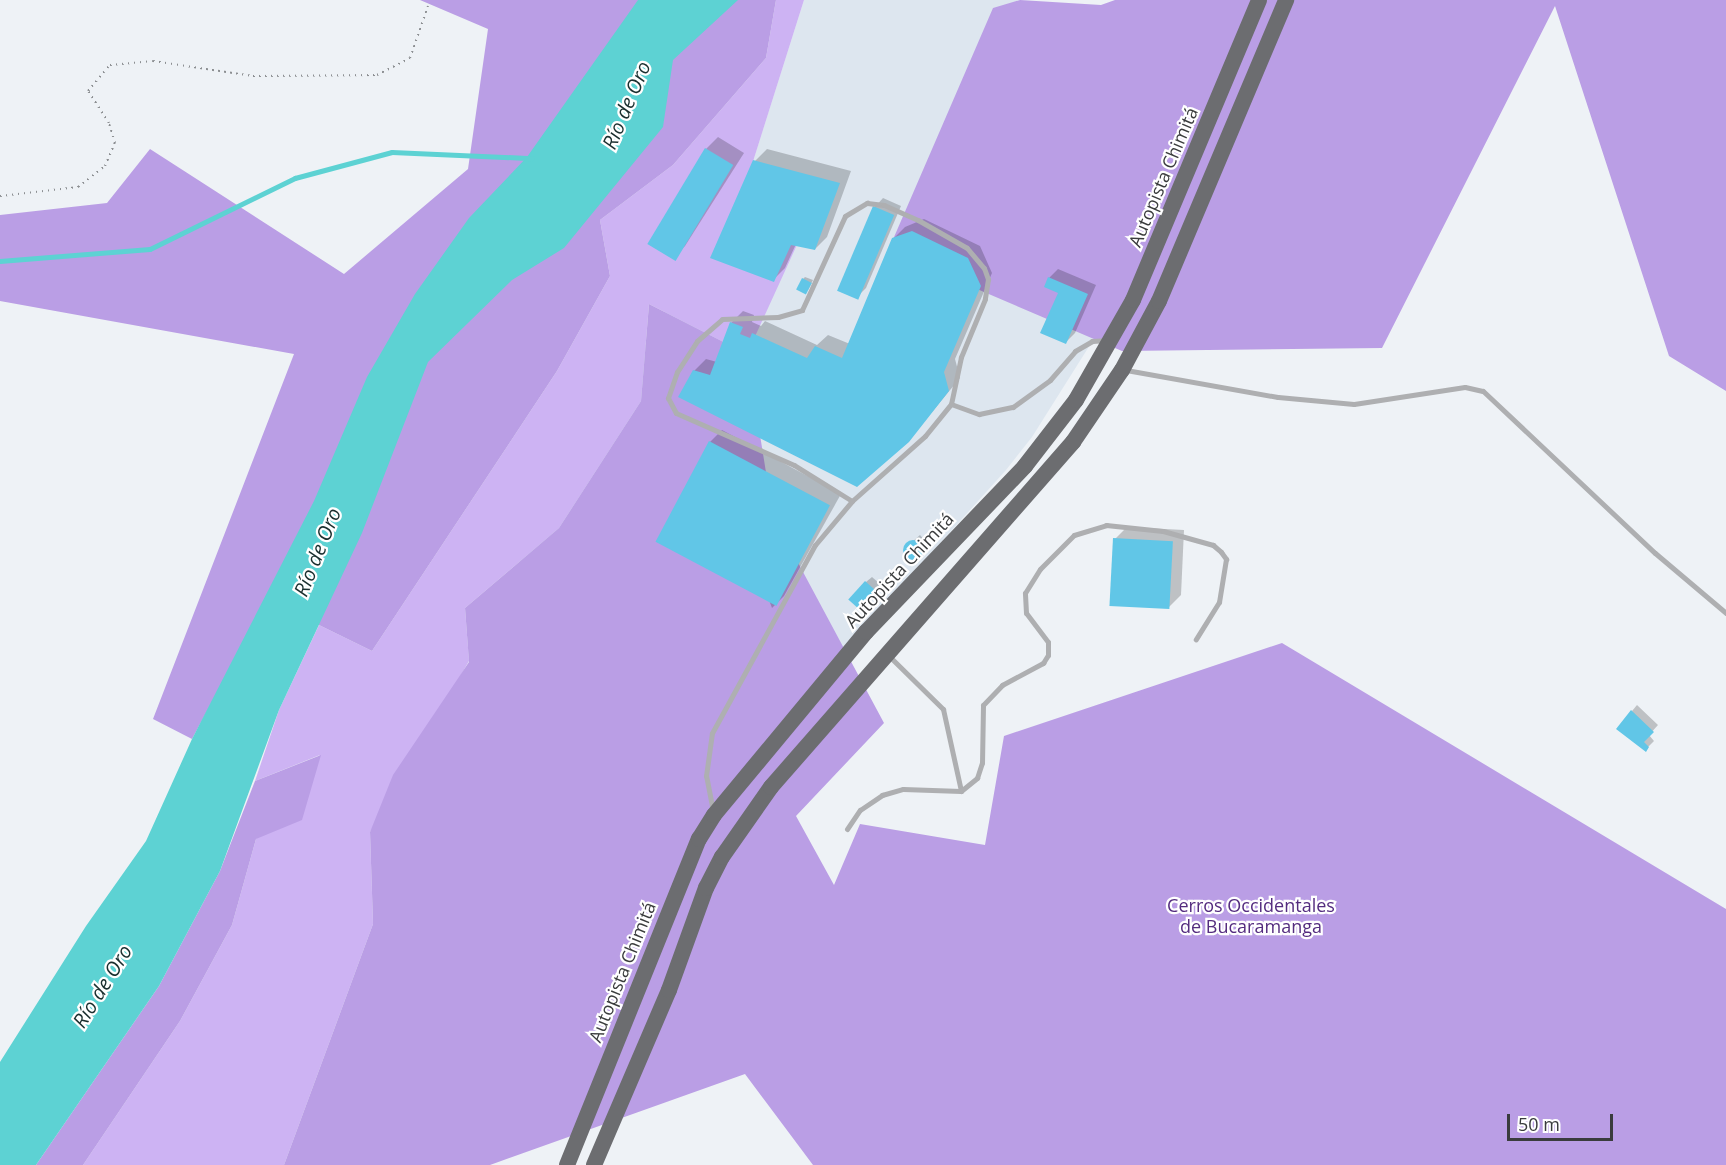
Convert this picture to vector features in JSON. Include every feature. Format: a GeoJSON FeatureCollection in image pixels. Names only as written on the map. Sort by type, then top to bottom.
{"type":"FeatureCollection","features":[{"type":"Feature","properties":{"kind":"highway","name":"Autopista Chimitá"},"geometry":{"type":"LineString","coordinates":[[567,1165],[675,893],[714,815],[866,632],[1048,438],[1113,340],[1258,0]]}},
{"type":"Feature","properties":{"kind":"highway"},"geometry":{"type":"LineString","coordinates":[[594,1165],[669,990],[706,888],[722,857],[771,788],[1073,442],[1122,370],[1159,301],[1286,0]]}},
{"type":"Feature","properties":{"kind":"lane"},"geometry":{"type":"LineString","coordinates":[[714,815],[705,776],[712,733],[815,545],[852,501],[925,436],[951,404],[961,357],[985,299],[988,279],[978,258],[967,248],[884,205],[867,203],[845,216],[802,310],[778,317],[722,319],[712,325],[677,372],[668,398],[670,407],[676,413],[794,465],[852,501]]}},
{"type":"Feature","properties":{"kind":"lane"},"geometry":{"type":"LineString","coordinates":[[951,404],[980,414],[1012,407],[1050,380],[1075,351],[1092,341],[1113,340]]}},
{"type":"Feature","properties":{"kind":"lane"},"geometry":{"type":"LineString","coordinates":[[1122,370],[1278,397],[1354,404],[1465,387],[1483,391],[1655,553],[1726,613]]}},
{"type":"Feature","properties":{"kind":"lane"},"geometry":{"type":"LineString","coordinates":[[847,829],[860,810],[882,795],[903,789],[961,791],[977,778],[982,763],[983,705],[1002,685],[1043,663],[1048,655],[1048,642],[1026,613],[1025,593],[1040,569],[1074,535],[1106,525],[1163,531],[1213,545],[1226,559],[1219,602],[1196,639]]}},
{"type":"Feature","properties":{"kind":"lane"},"geometry":{"type":"LineString","coordinates":[[888,655],[943,709],[961,791]]}},
{"type":"Feature","properties":{"kind":"path"},"geometry":{"type":"LineString","coordinates":[[0,196],[78,187],[105,166],[115,143],[109,123],[88,91],[110,65],[153,61],[254,76],[377,75],[410,58],[428,6]]}},
{"type":"Feature","properties":{"kind":"shaded area"},"geometry":{"type":"Polygon","coordinates":[[[776,0],[804,0],[750,171],[817,201],[747,354],[649,304],[641,401],[559,528],[465,608],[469,661],[370,832],[373,924],[284,1165],[83,1165],[180,1021],[232,925],[256,839],[320,755],[255,781],[279,710],[319,625],[372,651],[557,371],[610,276],[600,220],[673,165],[766,58],[776,0]]]}},
{"type":"Feature","properties":{"kind":"shaded area"},"geometry":{"type":"Polygon","coordinates":[[[804,0],[1020,0],[993,9],[1117,302],[1032,437],[1006,470],[751,753],[515,569],[754,158],[804,0]]]}},
{"type":"Feature","properties":{"kind":"green space"},"geometry":{"type":"Polygon","coordinates":[[[420,0],[776,0],[766,58],[673,165],[600,220],[610,276],[557,371],[372,651],[319,625],[257,618],[192,739],[153,719],[294,354],[0,301],[0,215],[107,203],[150,149],[344,274],[468,169],[488,29],[420,0]]]}},
{"type":"Feature","properties":{"kind":"green space"},"geometry":{"type":"Polygon","coordinates":[[[1020,0],[1101,5],[1115,0],[1726,0],[1726,391],[1669,356],[1555,6],[1382,348],[1122,351],[888,251],[993,8],[1020,0]]]}},
{"type":"Feature","properties":{"kind":"green space","name":"Cerros Occidentales de Bucaramanga"},"geometry":{"type":"Polygon","coordinates":[[[649,304],[747,354],[773,516],[884,723],[796,816],[834,885],[860,824],[985,845],[1004,736],[1282,643],[1726,909],[1726,1165],[813,1165],[745,1074],[490,1165],[284,1165],[373,924],[370,832],[393,775],[469,662],[465,608],[559,528],[641,401],[649,304]]]}},
{"type":"Feature","properties":{"kind":"green space"},"geometry":{"type":"Polygon","coordinates":[[[321,755],[302,820],[256,839],[232,925],[180,1021],[83,1165],[36,1165],[159,986],[220,871],[255,781],[321,755]]]}},
{"type":"Feature","properties":{"kind":"water","name":"Río de Oro"},"geometry":{"type":"Polygon","coordinates":[[[638,0],[738,0],[673,60],[663,127],[564,248],[512,280],[428,362],[362,533],[279,710],[220,871],[159,986],[36,1165],[0,1165],[0,1062],[86,926],[146,841],[192,739],[314,501],[367,377],[415,294],[469,218],[527,157],[638,0]]]}},
{"type":"Feature","properties":{"kind":"building"},"geometry":{"type":"Polygon","coordinates":[[[705,148],[733,165],[676,261],[647,244],[705,148]]]}},
{"type":"Feature","properties":{"kind":"building"},"geometry":{"type":"Polygon","coordinates":[[[753,160],[840,183],[815,250],[791,245],[774,282],[710,258],[753,160]]]}},
{"type":"Feature","properties":{"kind":"building"},"geometry":{"type":"Polygon","coordinates":[[[873,206],[894,215],[858,300],[837,291],[873,206]]]}},
{"type":"Feature","properties":{"kind":"building"},"geometry":{"type":"Polygon","coordinates":[[[912,231],[968,258],[981,286],[944,372],[949,391],[909,442],[857,487],[678,397],[693,370],[710,375],[730,322],[743,327],[740,334],[750,338],[752,333],[807,358],[815,346],[842,358],[892,238],[912,231]]]}},
{"type":"Feature","properties":{"kind":"building"},"geometry":{"type":"Polygon","coordinates":[[[1048,277],[1088,294],[1066,344],[1040,333],[1058,293],[1044,287],[1048,277]]]}},
{"type":"Feature","properties":{"kind":"building"},"geometry":{"type":"Polygon","coordinates":[[[802,278],[812,283],[806,295],[796,290],[802,278]]]}},
{"type":"Feature","properties":{"kind":"building"},"geometry":{"type":"Polygon","coordinates":[[[709,441],[830,505],[776,606],[655,542],[709,441]]]}},
{"type":"Feature","properties":{"kind":"building"},"geometry":{"type":"Polygon","coordinates":[[[1113,538],[1173,541],[1169,609],[1109,606],[1113,538]]]}},
{"type":"Feature","properties":{"kind":"building"},"geometry":{"type":"Polygon","coordinates":[[[913,540],[920,543],[923,550],[920,557],[913,560],[906,557],[903,550],[906,543],[913,540]]]}},
{"type":"Feature","properties":{"kind":"building"},"geometry":{"type":"Polygon","coordinates":[[[865,581],[876,591],[859,610],[848,600],[865,581]]]}},
{"type":"Feature","properties":{"kind":"building"},"geometry":{"type":"Polygon","coordinates":[[[1631,710],[1654,732],[1644,742],[1649,747],[1646,752],[1616,729],[1631,710]]]}},
{"type":"Feature","properties":{"kind":"waterway"},"geometry":{"type":"LineString","coordinates":[[0,261],[150,249],[295,178],[392,152],[532,158]]}}]}
